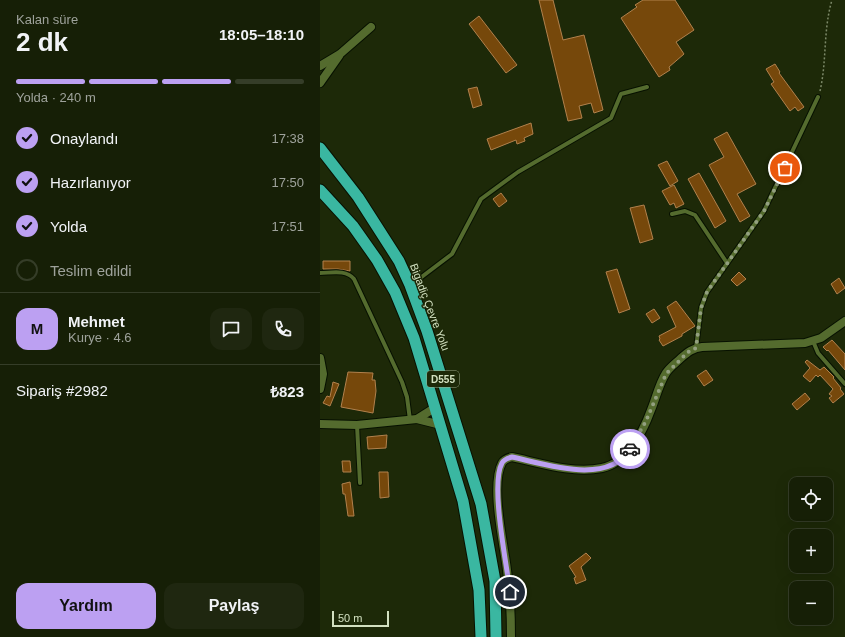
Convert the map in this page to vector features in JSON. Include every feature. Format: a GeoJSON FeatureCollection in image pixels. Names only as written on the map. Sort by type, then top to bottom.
{"type":"FeatureCollection","features":[{"type":"Feature","properties":{"kind":"highway","name":"Bigadiç Çevre Yolu"},"geometry":{"type":"LineString","coordinates":[[320,148],[358,197],[399,262],[410,285],[430,339],[481,504],[495,581],[496,637]]}},
{"type":"Feature","properties":{"kind":"highway","name":"D555"},"geometry":{"type":"LineString","coordinates":[[320,190],[353,226],[377,260],[395,292],[414,338],[436,407],[463,501],[479,590],[481,637]]}},
{"type":"Feature","properties":{"kind":"street"},"geometry":{"type":"LineString","coordinates":[[320,66],[340,54],[371,27]]}},
{"type":"Feature","properties":{"kind":"street"},"geometry":{"type":"LineString","coordinates":[[320,83],[340,54]]}},
{"type":"Feature","properties":{"kind":"street"},"geometry":{"type":"LineString","coordinates":[[511,637],[510,592],[498,496],[499,476],[502,464],[508,458],[512,457],[564,468],[584,470],[602,468],[618,462],[628,452],[646,421],[666,374],[688,352],[696,348],[798,344],[821,338],[845,321]]}},
{"type":"Feature","properties":{"kind":"street"},"geometry":{"type":"LineString","coordinates":[[320,358],[323,374],[320,389]]}},
{"type":"Feature","properties":{"kind":"street"},"geometry":{"type":"LineString","coordinates":[[414,419],[436,407]]}},
{"type":"Feature","properties":{"kind":"street"},"geometry":{"type":"LineString","coordinates":[[320,424],[357,425],[414,419],[441,425]]}},
{"type":"Feature","properties":{"kind":"lane"},"geometry":{"type":"LineString","coordinates":[[410,285],[452,254],[481,199],[518,172],[611,118],[621,94],[647,87]]}},
{"type":"Feature","properties":{"kind":"lane"},"geometry":{"type":"LineString","coordinates":[[696,348],[703,301],[710,286],[755,225],[768,204],[818,97]]}},
{"type":"Feature","properties":{"kind":"lane"},"geometry":{"type":"LineString","coordinates":[[672,214],[685,211],[695,215],[727,263]]}},
{"type":"Feature","properties":{"kind":"lane"},"geometry":{"type":"LineString","coordinates":[[320,273],[345,273],[351,275],[354,279],[402,382],[414,419]]}},
{"type":"Feature","properties":{"kind":"lane"},"geometry":{"type":"LineString","coordinates":[[812,341],[818,353],[845,384]]}},
{"type":"Feature","properties":{"kind":"lane"},"geometry":{"type":"LineString","coordinates":[[357,425],[360,483]]}},
{"type":"Feature","properties":{"kind":"path"},"geometry":{"type":"LineString","coordinates":[[818,97],[824,71],[828,17],[832,0]]}},
{"type":"Feature","properties":{"kind":"building"},"geometry":{"type":"Polygon","coordinates":[[[539,0],[553,0],[563,40],[584,35],[603,110],[594,113],[591,103],[579,106],[582,118],[568,121],[539,0]]]}},
{"type":"Feature","properties":{"kind":"building"},"geometry":{"type":"Polygon","coordinates":[[[643,0],[675,0],[694,30],[676,42],[684,54],[669,67],[670,70],[659,77],[621,18],[637,7],[635,5],[643,0]]]}},
{"type":"Feature","properties":{"kind":"building"},"geometry":{"type":"Polygon","coordinates":[[[479,16],[517,65],[506,73],[469,24],[479,16]]]}},
{"type":"Feature","properties":{"kind":"building"},"geometry":{"type":"Polygon","coordinates":[[[775,64],[780,72],[779,73],[804,107],[798,111],[795,107],[790,111],[771,84],[774,82],[766,69],[775,64]]]}},
{"type":"Feature","properties":{"kind":"building"},"geometry":{"type":"Polygon","coordinates":[[[477,87],[482,105],[473,108],[468,89],[477,87]]]}},
{"type":"Feature","properties":{"kind":"building"},"geometry":{"type":"Polygon","coordinates":[[[531,123],[533,134],[524,138],[525,141],[517,144],[516,140],[491,150],[487,139],[531,123]]]}},
{"type":"Feature","properties":{"kind":"building"},"geometry":{"type":"Polygon","coordinates":[[[727,132],[756,184],[737,194],[750,216],[740,222],[709,165],[724,157],[714,139],[727,132]]]}},
{"type":"Feature","properties":{"kind":"building"},"geometry":{"type":"Polygon","coordinates":[[[667,161],[678,181],[670,186],[658,165],[667,161]]]}},
{"type":"Feature","properties":{"kind":"building"},"geometry":{"type":"Polygon","coordinates":[[[699,173],[726,221],[715,228],[688,179],[699,173]]]}},
{"type":"Feature","properties":{"kind":"building"},"geometry":{"type":"Polygon","coordinates":[[[674,185],[684,204],[676,208],[674,203],[670,205],[662,191],[674,185]]]}},
{"type":"Feature","properties":{"kind":"building"},"geometry":{"type":"Polygon","coordinates":[[[501,193],[507,201],[499,207],[493,199],[501,193]]]}},
{"type":"Feature","properties":{"kind":"building"},"geometry":{"type":"Polygon","coordinates":[[[644,205],[653,239],[640,243],[630,208],[644,205]]]}},
{"type":"Feature","properties":{"kind":"building"},"geometry":{"type":"Polygon","coordinates":[[[323,261],[350,261],[350,271],[323,269],[323,261]]]}},
{"type":"Feature","properties":{"kind":"building"},"geometry":{"type":"Polygon","coordinates":[[[617,269],[630,309],[619,313],[606,272],[617,269]]]}},
{"type":"Feature","properties":{"kind":"building"},"geometry":{"type":"Polygon","coordinates":[[[739,272],[746,279],[737,286],[731,280],[739,272]]]}},
{"type":"Feature","properties":{"kind":"building"},"geometry":{"type":"Polygon","coordinates":[[[839,278],[845,288],[837,294],[831,284],[839,278]]]}},
{"type":"Feature","properties":{"kind":"building"},"geometry":{"type":"Polygon","coordinates":[[[676,301],[695,326],[682,334],[682,336],[663,346],[659,340],[659,336],[676,327],[667,307],[676,301]]]}},
{"type":"Feature","properties":{"kind":"building"},"geometry":{"type":"Polygon","coordinates":[[[654,309],[660,318],[652,323],[646,314],[654,309]]]}},
{"type":"Feature","properties":{"kind":"building"},"geometry":{"type":"Polygon","coordinates":[[[832,340],[845,354],[845,370],[828,350],[827,351],[823,347],[832,340]]]}},
{"type":"Feature","properties":{"kind":"building"},"geometry":{"type":"Polygon","coordinates":[[[807,360],[820,370],[824,367],[834,377],[833,378],[841,388],[840,389],[844,394],[833,403],[829,398],[832,396],[829,394],[833,389],[820,375],[818,377],[816,375],[810,382],[803,376],[810,368],[805,362],[807,360]]]}},
{"type":"Feature","properties":{"kind":"building"},"geometry":{"type":"Polygon","coordinates":[[[706,370],[713,380],[704,386],[697,376],[706,370]]]}},
{"type":"Feature","properties":{"kind":"building"},"geometry":{"type":"Polygon","coordinates":[[[348,372],[373,373],[372,380],[375,380],[376,391],[373,413],[341,407],[348,372]]]}},
{"type":"Feature","properties":{"kind":"building"},"geometry":{"type":"Polygon","coordinates":[[[333,382],[339,384],[330,406],[323,403],[327,396],[330,397],[333,382]]]}},
{"type":"Feature","properties":{"kind":"building"},"geometry":{"type":"Polygon","coordinates":[[[805,393],[810,399],[797,410],[792,404],[805,393]]]}},
{"type":"Feature","properties":{"kind":"building"},"geometry":{"type":"Polygon","coordinates":[[[387,435],[386,448],[368,449],[367,437],[387,435]]]}},
{"type":"Feature","properties":{"kind":"building"},"geometry":{"type":"Polygon","coordinates":[[[342,461],[350,461],[351,472],[343,472],[342,461]]]}},
{"type":"Feature","properties":{"kind":"building"},"geometry":{"type":"Polygon","coordinates":[[[379,472],[388,472],[389,497],[380,498],[379,472]]]}},
{"type":"Feature","properties":{"kind":"building"},"geometry":{"type":"Polygon","coordinates":[[[350,482],[354,516],[348,516],[345,494],[343,494],[342,484],[350,482]]]}},
{"type":"Feature","properties":{"kind":"building"},"geometry":{"type":"Polygon","coordinates":[[[586,553],[591,558],[581,567],[586,580],[576,584],[574,578],[576,577],[569,566],[586,553]]]}},
{"type":"Feature","properties":{"kind":"way so far"},"geometry":{"type":"LineString","coordinates":[[630,449],[651,412],[662,380],[671,368],[688,352],[696,348],[701,308],[707,292],[764,211],[785,168]]}},
{"type":"Feature","properties":{"kind":"route"},"geometry":{"type":"LineString","coordinates":[[510,592],[498,496],[500,468],[504,460],[512,457],[564,468],[584,470],[611,466],[623,458],[630,449]]}}]}
